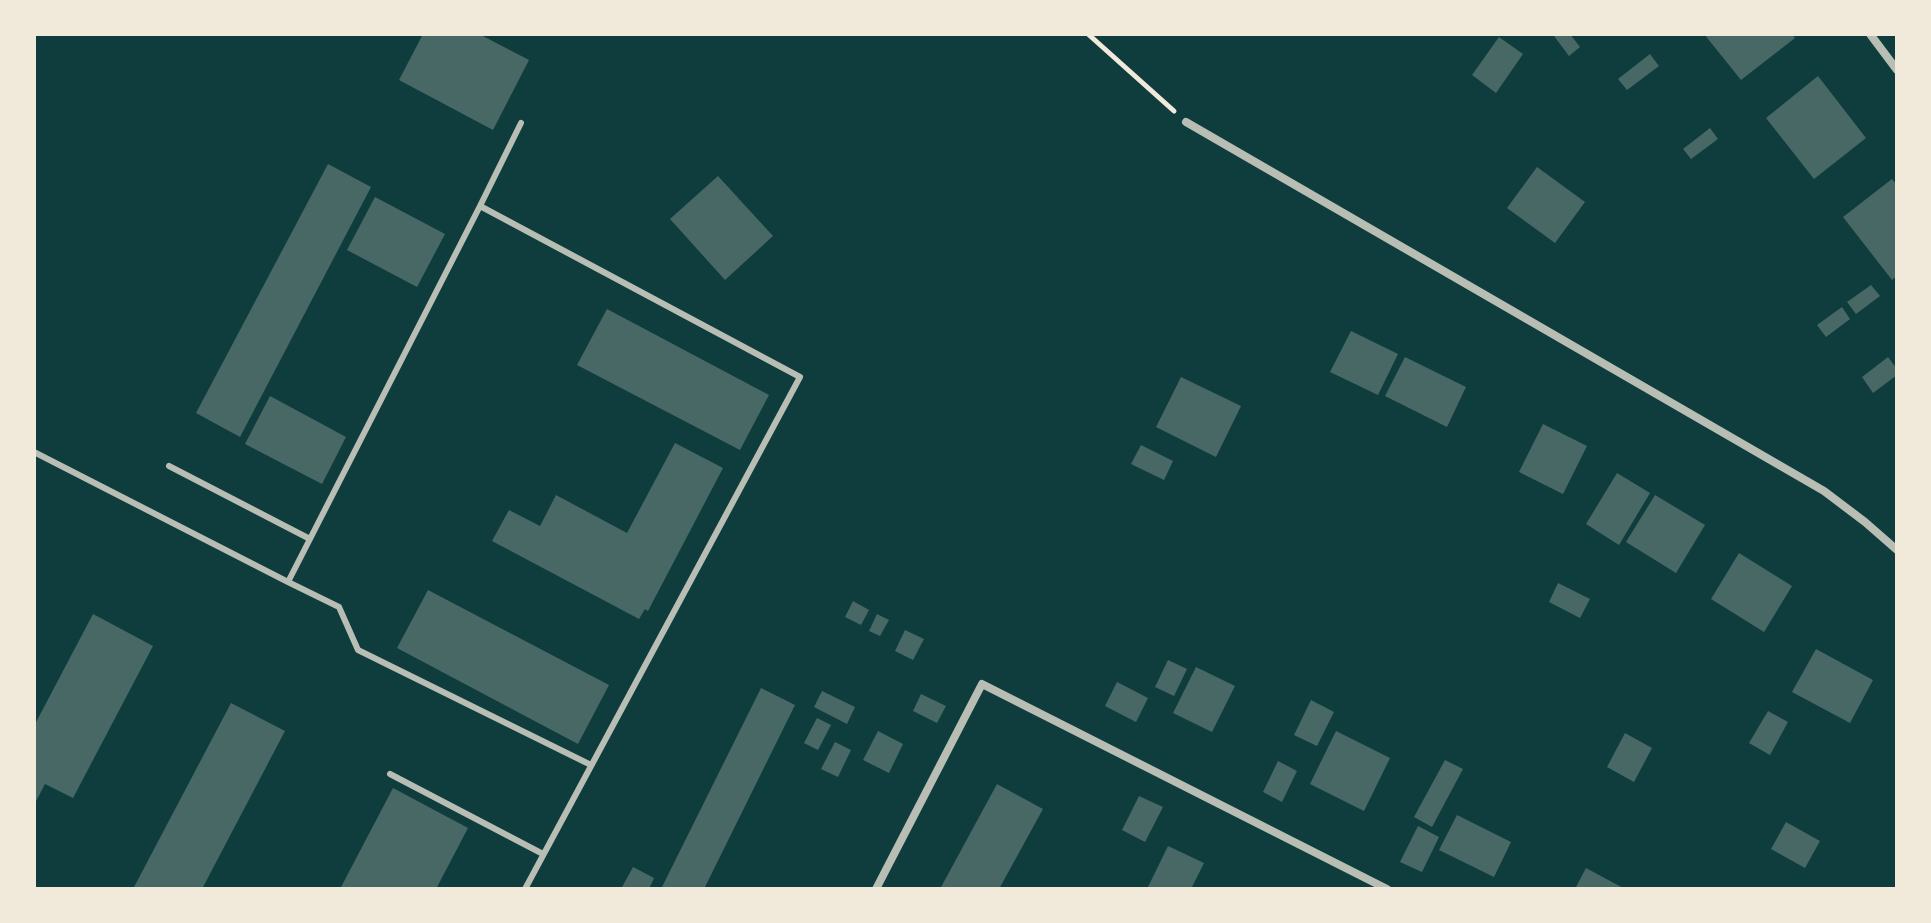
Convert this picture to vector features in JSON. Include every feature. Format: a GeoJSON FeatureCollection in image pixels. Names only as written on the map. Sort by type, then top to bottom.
{"type":"FeatureCollection","features":[{"type":"Feature","properties":{"kind":"street"},"geometry":{"type":"LineString","coordinates":[[1870,34],[1897,70]]}},
{"type":"Feature","properties":{"kind":"street"},"geometry":{"type":"LineString","coordinates":[[1186,122],[1824,491],[1897,550]]}},
{"type":"Feature","properties":{"kind":"street"},"geometry":{"type":"LineString","coordinates":[[876,889],[982,684],[1387,889]]}},
{"type":"Feature","properties":{"kind":"lane"},"geometry":{"type":"LineString","coordinates":[[288,582],[521,123]]}},
{"type":"Feature","properties":{"kind":"lane"},"geometry":{"type":"LineString","coordinates":[[480,206],[800,377],[525,889]]}},
{"type":"Feature","properties":{"kind":"lane"},"geometry":{"type":"LineString","coordinates":[[34,452],[339,607],[358,650],[591,765]]}},
{"type":"Feature","properties":{"kind":"lane"},"geometry":{"type":"LineString","coordinates":[[169,466],[310,539]]}},
{"type":"Feature","properties":{"kind":"lane"},"geometry":{"type":"LineString","coordinates":[[390,774],[543,854]]}},
{"type":"Feature","properties":{"kind":"path"},"geometry":{"type":"LineString","coordinates":[[1088,34],[1186,122]]}},
{"type":"Feature","properties":{"kind":"building"},"geometry":{"type":"Polygon","coordinates":[[[423,34],[479,34],[529,60],[493,130],[399,80],[423,34]]]}},
{"type":"Feature","properties":{"kind":"building"},"geometry":{"type":"Polygon","coordinates":[[[1570,34],[1580,47],[1569,56],[1554,36],[1570,34]]]}},
{"type":"Feature","properties":{"kind":"building"},"geometry":{"type":"Polygon","coordinates":[[[1704,34],[1792,34],[1795,38],[1741,80],[1704,34]]]}},
{"type":"Feature","properties":{"kind":"building"},"geometry":{"type":"Polygon","coordinates":[[[1499,37],[1523,54],[1496,93],[1472,75],[1499,37]]]}},
{"type":"Feature","properties":{"kind":"building"},"geometry":{"type":"Polygon","coordinates":[[[1650,54],[1659,66],[1627,90],[1618,79],[1650,54]]]}},
{"type":"Feature","properties":{"kind":"building"},"geometry":{"type":"Polygon","coordinates":[[[1818,76],[1866,138],[1814,179],[1766,118],[1818,76]]]}},
{"type":"Feature","properties":{"kind":"building"},"geometry":{"type":"Polygon","coordinates":[[[1710,128],[1718,139],[1691,159],[1683,149],[1710,128]]]}},
{"type":"Feature","properties":{"kind":"building"},"geometry":{"type":"Polygon","coordinates":[[[328,164],[371,187],[240,437],[196,413],[328,164]]]}},
{"type":"Feature","properties":{"kind":"building"},"geometry":{"type":"Polygon","coordinates":[[[1537,167],[1585,202],[1555,243],[1507,208],[1537,167]]]}},
{"type":"Feature","properties":{"kind":"building"},"geometry":{"type":"Polygon","coordinates":[[[718,176],[773,236],[725,280],[670,219],[718,176]]]}},
{"type":"Feature","properties":{"kind":"building"},"geometry":{"type":"Polygon","coordinates":[[[1892,179],[1897,185],[1897,276],[1892,280],[1843,217],[1892,179]]]}},
{"type":"Feature","properties":{"kind":"building"},"geometry":{"type":"Polygon","coordinates":[[[375,197],[445,234],[417,287],[347,250],[375,197]]]}},
{"type":"Feature","properties":{"kind":"building"},"geometry":{"type":"Polygon","coordinates":[[[1871,285],[1880,296],[1856,314],[1847,302],[1871,285]]]}},
{"type":"Feature","properties":{"kind":"building"},"geometry":{"type":"Polygon","coordinates":[[[1842,307],[1850,319],[1826,337],[1817,325],[1842,307]]]}},
{"type":"Feature","properties":{"kind":"building"},"geometry":{"type":"Polygon","coordinates":[[[607,309],[769,395],[740,450],[577,365],[607,309]]]}},
{"type":"Feature","properties":{"kind":"building"},"geometry":{"type":"Polygon","coordinates":[[[1351,331],[1398,354],[1378,395],[1330,372],[1351,331]]]}},
{"type":"Feature","properties":{"kind":"building"},"geometry":{"type":"Polygon","coordinates":[[[1405,357],[1466,387],[1447,427],[1385,396],[1405,357]]]}},
{"type":"Feature","properties":{"kind":"building"},"geometry":{"type":"Polygon","coordinates":[[[1888,357],[1897,369],[1897,375],[1873,393],[1862,377],[1888,357]]]}},
{"type":"Feature","properties":{"kind":"building"},"geometry":{"type":"Polygon","coordinates":[[[1181,377],[1241,406],[1216,457],[1156,427],[1181,377]]]}},
{"type":"Feature","properties":{"kind":"building"},"geometry":{"type":"Polygon","coordinates":[[[270,396],[346,437],[322,484],[245,444],[270,396]]]}},
{"type":"Feature","properties":{"kind":"building"},"geometry":{"type":"Polygon","coordinates":[[[1543,424],[1587,446],[1563,494],[1519,472],[1543,424]]]}},
{"type":"Feature","properties":{"kind":"building"},"geometry":{"type":"Polygon","coordinates":[[[675,443],[723,468],[648,611],[645,609],[639,619],[492,541],[509,510],[540,526],[556,495],[627,533],[675,443]]]}},
{"type":"Feature","properties":{"kind":"building"},"geometry":{"type":"Polygon","coordinates":[[[1141,445],[1173,461],[1164,480],[1131,464],[1141,445]]]}},
{"type":"Feature","properties":{"kind":"building"},"geometry":{"type":"Polygon","coordinates":[[[1617,473],[1650,493],[1619,545],[1586,524],[1617,473]]]}},
{"type":"Feature","properties":{"kind":"building"},"geometry":{"type":"Polygon","coordinates":[[[1655,495],[1705,525],[1676,573],[1626,542],[1655,495]]]}},
{"type":"Feature","properties":{"kind":"building"},"geometry":{"type":"Polygon","coordinates":[[[1739,553],[1792,586],[1764,632],[1711,599],[1739,553]]]}},
{"type":"Feature","properties":{"kind":"building"},"geometry":{"type":"Polygon","coordinates":[[[1558,583],[1590,599],[1580,618],[1549,602],[1558,583]]]}},
{"type":"Feature","properties":{"kind":"building"},"geometry":{"type":"Polygon","coordinates":[[[428,590],[609,685],[578,744],[397,648],[428,590]]]}},
{"type":"Feature","properties":{"kind":"building"},"geometry":{"type":"Polygon","coordinates":[[[853,601],[869,610],[861,625],[845,617],[853,601]]]}},
{"type":"Feature","properties":{"kind":"building"},"geometry":{"type":"Polygon","coordinates":[[[93,614],[153,646],[73,798],[45,784],[34,805],[34,726],[93,614]]]}},
{"type":"Feature","properties":{"kind":"building"},"geometry":{"type":"Polygon","coordinates":[[[877,614],[889,620],[880,636],[869,631],[877,614]]]}},
{"type":"Feature","properties":{"kind":"building"},"geometry":{"type":"Polygon","coordinates":[[[905,630],[924,639],[913,660],[895,651],[905,630]]]}},
{"type":"Feature","properties":{"kind":"building"},"geometry":{"type":"Polygon","coordinates":[[[1816,649],[1873,680],[1850,723],[1792,692],[1816,649]]]}},
{"type":"Feature","properties":{"kind":"building"},"geometry":{"type":"Polygon","coordinates":[[[1168,660],[1187,669],[1174,696],[1155,687],[1168,660]]]}},
{"type":"Feature","properties":{"kind":"building"},"geometry":{"type":"Polygon","coordinates":[[[1196,667],[1235,686],[1212,732],[1173,713],[1196,667]]]}},
{"type":"Feature","properties":{"kind":"building"},"geometry":{"type":"Polygon","coordinates":[[[1117,682],[1148,698],[1136,722],[1105,706],[1117,682]]]}},
{"type":"Feature","properties":{"kind":"building"},"geometry":{"type":"Polygon","coordinates":[[[761,688],[795,705],[704,889],[661,889],[761,688]]]}},
{"type":"Feature","properties":{"kind":"building"},"geometry":{"type":"Polygon","coordinates":[[[822,691],[855,707],[847,724],[814,707],[822,691]]]}},
{"type":"Feature","properties":{"kind":"building"},"geometry":{"type":"Polygon","coordinates":[[[921,694],[946,706],[937,723],[913,711],[921,694]]]}},
{"type":"Feature","properties":{"kind":"building"},"geometry":{"type":"Polygon","coordinates":[[[1311,700],[1334,712],[1317,746],[1294,735],[1311,700]]]}},
{"type":"Feature","properties":{"kind":"building"},"geometry":{"type":"Polygon","coordinates":[[[231,703],[285,731],[202,889],[133,889],[231,703]]]}},
{"type":"Feature","properties":{"kind":"building"},"geometry":{"type":"Polygon","coordinates":[[[1768,711],[1788,722],[1770,755],[1749,743],[1768,711]]]}},
{"type":"Feature","properties":{"kind":"building"},"geometry":{"type":"Polygon","coordinates":[[[817,718],[831,725],[818,750],[804,743],[817,718]]]}},
{"type":"Feature","properties":{"kind":"building"},"geometry":{"type":"Polygon","coordinates":[[[878,731],[903,744],[889,773],[863,760],[878,731]]]}},
{"type":"Feature","properties":{"kind":"building"},"geometry":{"type":"Polygon","coordinates":[[[1336,731],[1390,758],[1364,811],[1310,784],[1336,731]]]}},
{"type":"Feature","properties":{"kind":"building"},"geometry":{"type":"Polygon","coordinates":[[[1625,733],[1652,748],[1634,782],[1607,767],[1625,733]]]}},
{"type":"Feature","properties":{"kind":"building"},"geometry":{"type":"Polygon","coordinates":[[[835,742],[851,750],[838,777],[821,769],[835,742]]]}},
{"type":"Feature","properties":{"kind":"building"},"geometry":{"type":"Polygon","coordinates":[[[1445,760],[1463,769],[1432,827],[1414,817],[1445,760]]]}},
{"type":"Feature","properties":{"kind":"building"},"geometry":{"type":"Polygon","coordinates":[[[1278,761],[1297,771],[1282,802],[1263,792],[1278,761]]]}},
{"type":"Feature","properties":{"kind":"building"},"geometry":{"type":"Polygon","coordinates":[[[997,784],[1043,809],[999,889],[940,889],[997,784]]]}},
{"type":"Feature","properties":{"kind":"building"},"geometry":{"type":"Polygon","coordinates":[[[393,788],[468,828],[436,889],[340,889],[393,788]]]}},
{"type":"Feature","properties":{"kind":"building"},"geometry":{"type":"Polygon","coordinates":[[[1139,796],[1163,807],[1145,842],[1122,830],[1139,796]]]}},
{"type":"Feature","properties":{"kind":"building"},"geometry":{"type":"Polygon","coordinates":[[[1457,815],[1511,842],[1494,877],[1439,850],[1457,815]]]}},
{"type":"Feature","properties":{"kind":"building"},"geometry":{"type":"Polygon","coordinates":[[[1786,822],[1820,841],[1805,868],[1771,849],[1786,822]]]}},
{"type":"Feature","properties":{"kind":"building"},"geometry":{"type":"Polygon","coordinates":[[[1418,826],[1439,837],[1422,872],[1400,862],[1418,826]]]}},
{"type":"Feature","properties":{"kind":"building"},"geometry":{"type":"Polygon","coordinates":[[[1168,846],[1204,863],[1191,889],[1147,889],[1168,846]]]}},
{"type":"Feature","properties":{"kind":"building"},"geometry":{"type":"Polygon","coordinates":[[[633,867],[654,878],[649,889],[621,889],[633,867]]]}},
{"type":"Feature","properties":{"kind":"building"},"geometry":{"type":"Polygon","coordinates":[[[1586,868],[1625,889],[1575,889],[1586,868]]]}}]}
